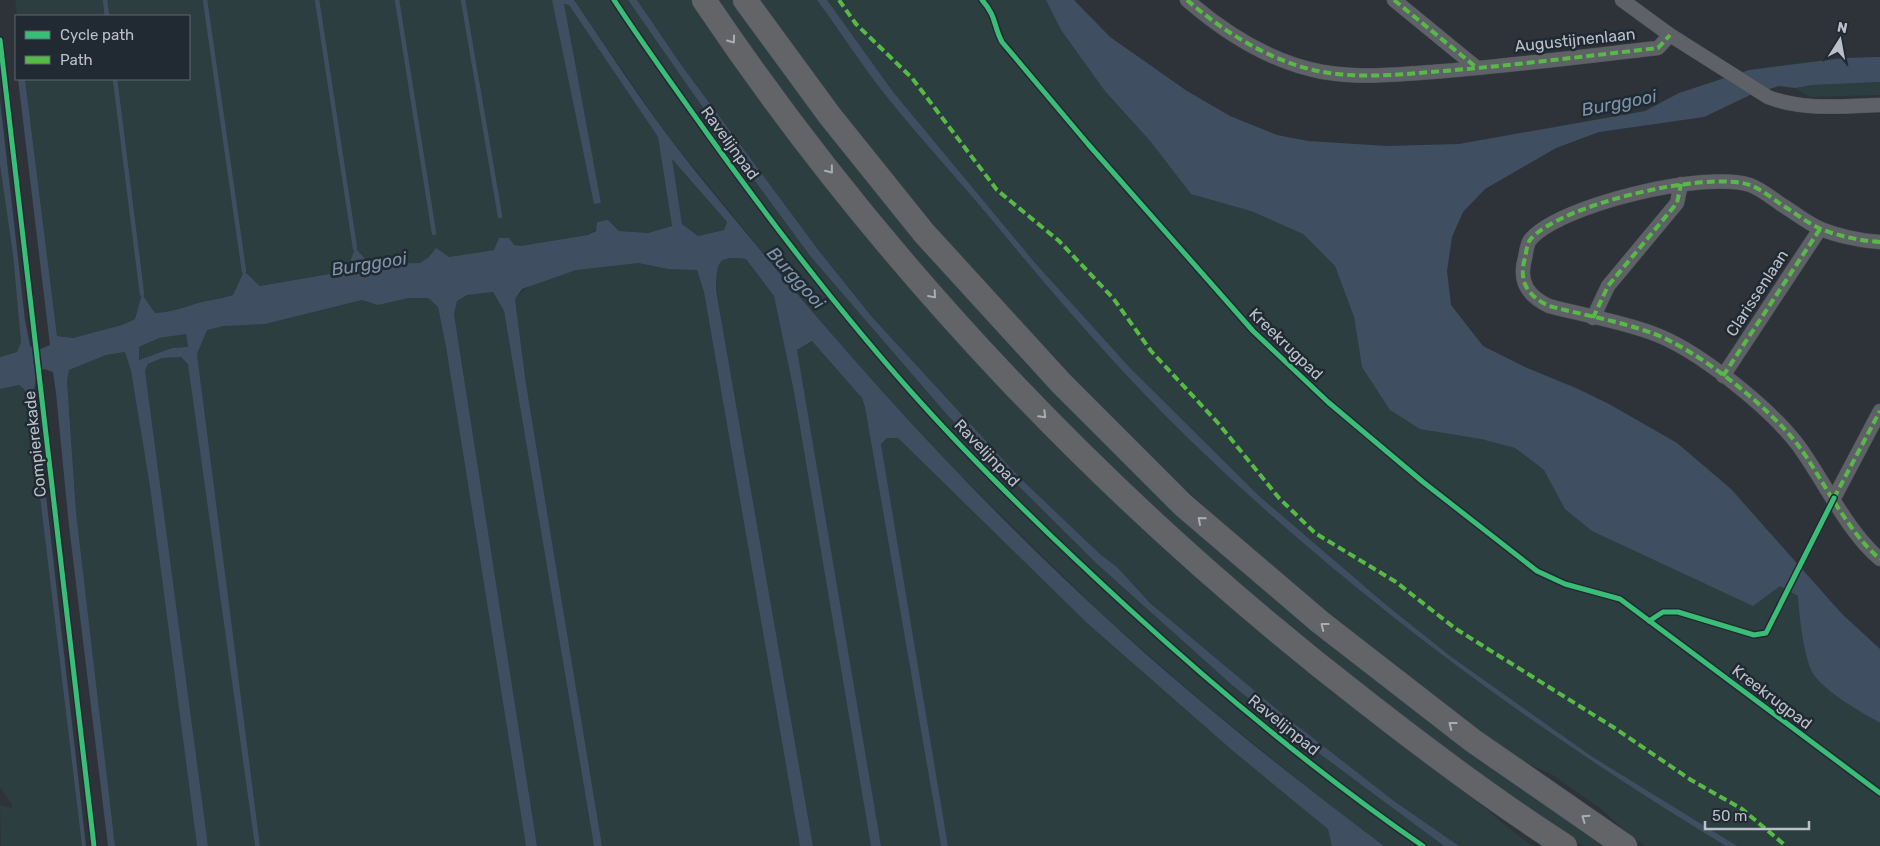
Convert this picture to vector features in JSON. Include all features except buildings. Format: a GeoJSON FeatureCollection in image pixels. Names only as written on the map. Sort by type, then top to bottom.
{"type":"FeatureCollection","features":[{"type":"Feature","properties":{"kind":"highway"},"geometry":{"type":"LineString","coordinates":[[704,0],[803,137],[900,257],[1030,402],[1092,463],[1231,592],[1309,658],[1454,769],[1565,846]]}},
{"type":"Feature","properties":{"kind":"highway"},"geometry":{"type":"LineString","coordinates":[[746,0],[830,116],[924,233],[1061,383],[1183,505],[1320,622],[1472,740],[1625,846]]}},
{"type":"Feature","properties":{"kind":"street","name":"Augustijnenlaan"},"geometry":{"type":"LineString","coordinates":[[1187,0],[1218,26],[1269,54],[1322,72],[1380,76],[1477,68],[1658,48],[1670,35]]}},
{"type":"Feature","properties":{"kind":"street"},"geometry":{"type":"LineString","coordinates":[[1394,0],[1477,68]]}},
{"type":"Feature","properties":{"kind":"street"},"geometry":{"type":"LineString","coordinates":[[1622,0],[1670,35],[1720,67],[1768,97],[1785,104],[1814,107],[1880,105]]}},
{"type":"Feature","properties":{"kind":"street"},"geometry":{"type":"LineString","coordinates":[[1880,242],[1820,229],[1751,185],[1712,181],[1681,184],[1629,195],[1600,204],[1554,223],[1530,241],[1522,267],[1522,280],[1527,292],[1536,299],[1549,306],[1652,333],[1687,350],[1762,406],[1797,443],[1872,552],[1880,559]]}},
{"type":"Feature","properties":{"kind":"street"},"geometry":{"type":"LineString","coordinates":[[1593,318],[1608,286],[1677,203],[1681,184]]}},
{"type":"Feature","properties":{"kind":"street","name":"Clarissenlaan"},"geometry":{"type":"LineString","coordinates":[[1723,376],[1820,229]]}},
{"type":"Feature","properties":{"kind":"street"},"geometry":{"type":"LineString","coordinates":[[1834,498],[1880,411]]}},
{"type":"Feature","properties":{"kind":"shaded area"},"geometry":{"type":"Polygon","coordinates":[[[15,0],[552,0],[595,204],[601,203],[563,4],[569,5],[658,137],[672,226],[648,233],[619,231],[608,220],[588,235],[449,257],[429,257],[420,263],[375,264],[367,261],[349,265],[341,272],[260,286],[244,271],[233,295],[172,311],[155,313],[142,295],[135,319],[122,325],[73,338],[57,336],[25,80],[190,80],[190,15],[17,15],[15,0]]]}},
{"type":"Feature","properties":{"kind":"shaded area"},"geometry":{"type":"Polygon","coordinates":[[[574,0],[628,0],[738,158],[811,257],[949,417],[1096,563],[1232,685],[1289,731],[1444,846],[1384,846],[1328,804],[1206,705],[1105,617],[957,472],[831,336],[668,136],[574,0]]]}},
{"type":"Feature","properties":{"kind":"shaded area"},"geometry":{"type":"Polygon","coordinates":[[[637,0],[691,0],[729,56],[1000,386],[1105,494],[1160,546],[1274,645],[1533,846],[1459,846],[1394,801],[1286,717],[1150,603],[1117,567],[1101,555],[1021,479],[872,317],[819,251],[682,66],[637,0]]]}},
{"type":"Feature","properties":{"kind":"shaded area"},"geometry":{"type":"Polygon","coordinates":[[[715,0],[735,0],[981,314],[1102,442],[1188,524],[1614,846],[1583,846],[1535,817],[1388,710],[1204,555],[1068,425],[912,258],[786,100],[715,0]]]}},
{"type":"Feature","properties":{"kind":"shaded area"},"geometry":{"type":"Polygon","coordinates":[[[760,0],[1046,0],[1061,30],[1106,91],[1151,142],[1251,211],[1303,234],[1335,266],[1354,317],[1362,367],[1481,439],[1515,448],[1545,471],[1780,583],[1799,596],[1831,691],[1880,723],[1880,846],[1646,846],[1632,837],[1600,808],[1551,774],[1516,758],[1406,676],[1340,624],[1208,511],[1116,423],[981,281],[864,141],[760,0]]]}},
{"type":"Feature","properties":{"kind":"shaded area"},"geometry":{"type":"Polygon","coordinates":[[[1880,82],[1880,95],[1810,97],[1795,88],[1812,85],[1880,82]]]}},
{"type":"Feature","properties":{"kind":"shaded area"},"geometry":{"type":"Polygon","coordinates":[[[671,158],[727,222],[724,230],[698,236],[682,224],[671,158]]]}},
{"type":"Feature","properties":{"kind":"shaded area"},"geometry":{"type":"Polygon","coordinates":[[[0,165],[13,255],[21,342],[17,352],[0,357],[0,165]]]}},
{"type":"Feature","properties":{"kind":"shaded area"},"geometry":{"type":"Polygon","coordinates":[[[727,257],[746,259],[774,296],[794,392],[871,846],[813,846],[716,290],[718,267],[727,257]]]}},
{"type":"Feature","properties":{"kind":"shaded area"},"geometry":{"type":"Polygon","coordinates":[[[638,263],[668,269],[697,269],[704,292],[800,846],[602,846],[526,384],[515,299],[525,289],[554,276],[590,267],[638,263]]]}},
{"type":"Feature","properties":{"kind":"shaded area"},"geometry":{"type":"Polygon","coordinates":[[[493,292],[504,311],[594,846],[537,846],[454,314],[457,301],[467,295],[493,292]]]}},
{"type":"Feature","properties":{"kind":"shaded area"},"geometry":{"type":"Polygon","coordinates":[[[409,298],[428,298],[438,307],[526,846],[260,846],[197,354],[207,330],[223,325],[265,324],[362,300],[378,305],[409,298]]]}},
{"type":"Feature","properties":{"kind":"shaded area"},"geometry":{"type":"Polygon","coordinates":[[[186,334],[188,347],[172,348],[139,360],[139,347],[159,338],[186,334]]]}},
{"type":"Feature","properties":{"kind":"shaded area"},"geometry":{"type":"Polygon","coordinates":[[[813,341],[862,398],[865,407],[941,846],[881,846],[802,391],[797,350],[813,341]]]}},
{"type":"Feature","properties":{"kind":"shaded area"},"geometry":{"type":"Polygon","coordinates":[[[125,352],[131,371],[150,487],[197,846],[115,846],[76,512],[67,381],[69,370],[106,355],[125,352]]]}},
{"type":"Feature","properties":{"kind":"shaded area"},"geometry":{"type":"Polygon","coordinates":[[[181,357],[188,364],[191,375],[255,846],[208,846],[145,371],[148,364],[162,358],[181,357]]]}},
{"type":"Feature","properties":{"kind":"shaded area"},"geometry":{"type":"Polygon","coordinates":[[[19,385],[24,389],[29,405],[82,846],[1,846],[0,805],[11,808],[12,804],[0,787],[0,389],[19,385]]]}},
{"type":"Feature","properties":{"kind":"shaded area"},"geometry":{"type":"Polygon","coordinates":[[[887,438],[898,438],[1087,623],[1233,751],[1329,829],[1332,846],[948,846],[881,444],[887,438]]]}},
{"type":"Feature","properties":{"kind":"water","name":"Burggooi"},"geometry":{"type":"Polygon","coordinates":[[[552,0],[574,0],[656,119],[702,180],[801,299],[884,394],[970,486],[1105,617],[1207,707],[1277,764],[1384,846],[1332,846],[1328,829],[1233,751],[1087,623],[898,438],[887,438],[881,444],[948,846],[941,846],[865,407],[862,398],[812,341],[797,350],[881,846],[871,846],[794,392],[774,296],[746,259],[729,258],[720,263],[718,267],[716,290],[813,846],[800,846],[704,292],[697,270],[668,269],[638,263],[576,270],[522,289],[515,299],[526,384],[602,846],[594,846],[504,311],[493,292],[467,295],[457,301],[454,314],[537,846],[526,846],[438,307],[428,298],[409,298],[378,305],[362,300],[265,324],[223,326],[207,330],[197,354],[260,846],[255,846],[188,364],[181,357],[162,358],[148,364],[145,371],[208,846],[197,846],[150,487],[131,371],[125,352],[106,355],[69,370],[67,381],[76,512],[115,846],[108,846],[69,526],[53,372],[44,369],[37,372],[34,391],[86,846],[82,846],[29,405],[24,389],[19,385],[0,389],[0,357],[17,352],[21,342],[13,255],[0,165],[0,100],[25,320],[30,346],[36,351],[50,345],[18,80],[25,80],[57,336],[73,338],[122,325],[135,319],[142,294],[155,313],[172,311],[233,295],[244,271],[260,286],[341,272],[349,265],[355,248],[367,261],[375,264],[420,263],[429,257],[436,248],[449,257],[494,250],[499,238],[509,238],[514,245],[520,246],[588,235],[596,231],[597,222],[608,220],[619,231],[648,233],[672,226],[658,137],[569,5],[564,4],[601,203],[594,204],[552,0]],[[672,159],[682,224],[698,236],[724,230],[727,222],[672,159]],[[186,334],[159,338],[139,347],[139,360],[172,348],[188,347],[186,334]]]}},
{"type":"Feature","properties":{"kind":"water"},"geometry":{"type":"Polygon","coordinates":[[[628,0],[637,0],[682,66],[819,251],[872,317],[1021,479],[1101,555],[1117,567],[1150,603],[1286,717],[1394,801],[1459,846],[1444,846],[1289,731],[1232,685],[1096,563],[949,417],[811,257],[738,158],[628,0]]]}},
{"type":"Feature","properties":{"kind":"water"},"geometry":{"type":"Polygon","coordinates":[[[817,0],[827,0],[893,92],[1035,263],[1130,368],[1259,496],[1385,604],[1450,656],[1591,756],[1737,846],[1726,846],[1655,802],[1584,756],[1447,659],[1316,554],[1191,441],[1115,363],[914,130],[869,73],[817,0]]]}},
{"type":"Feature","properties":{"kind":"water"},"geometry":{"type":"Polygon","coordinates":[[[1046,0],[1074,0],[1110,37],[1187,91],[1230,116],[1277,135],[1308,141],[1387,146],[1459,144],[1645,111],[1679,93],[1749,70],[1844,58],[1880,57],[1880,82],[1812,85],[1795,88],[1779,86],[1750,95],[1704,117],[1599,132],[1556,148],[1485,189],[1463,212],[1452,237],[1447,271],[1451,305],[1483,346],[1527,368],[1609,404],[1677,443],[1731,489],[1842,614],[1880,649],[1880,723],[1827,689],[1814,675],[1807,659],[1798,596],[1780,586],[1753,606],[1592,531],[1565,509],[1544,470],[1515,448],[1481,439],[1420,429],[1390,410],[1362,367],[1354,317],[1335,266],[1303,234],[1251,211],[1191,194],[1151,142],[1105,91],[1061,30],[1046,0]]]}},
{"type":"Feature","properties":{"kind":"waterway"},"geometry":{"type":"LineString","coordinates":[[105,0],[107,15]]}},
{"type":"Feature","properties":{"kind":"waterway"},"geometry":{"type":"LineString","coordinates":[[205,0],[244,271]]}},
{"type":"Feature","properties":{"kind":"waterway","name":"Burggooi"},"geometry":{"type":"LineString","coordinates":[[317,0],[355,248]]}},
{"type":"Feature","properties":{"kind":"waterway"},"geometry":{"type":"LineString","coordinates":[[397,0],[434,233]]}},
{"type":"Feature","properties":{"kind":"waterway"},"geometry":{"type":"LineString","coordinates":[[463,0],[500,216]]}},
{"type":"Feature","properties":{"kind":"waterway"},"geometry":{"type":"LineString","coordinates":[[115,80],[142,294]]}},
{"type":"Feature","properties":{"kind":"marked path"},"geometry":{"type":"LineString","coordinates":[[839,0],[856,24],[912,78],[997,190],[1059,241],[1113,298],[1151,351],[1218,423],[1279,498],[1315,533],[1396,582],[1456,629],[1613,727],[1691,780],[1742,809],[1786,846]]}},
{"type":"Feature","properties":{"kind":"marked path"},"geometry":{"type":"LineString","coordinates":[[1187,0],[1217,24],[1268,54],[1304,68],[1338,74],[1368,76],[1471,69],[1658,48],[1670,35]]}},
{"type":"Feature","properties":{"kind":"marked path"},"geometry":{"type":"LineString","coordinates":[[1394,0],[1477,68]]}},
{"type":"Feature","properties":{"kind":"marked path"},"geometry":{"type":"LineString","coordinates":[[1880,242],[1850,238],[1821,229],[1750,185],[1729,182],[1701,182],[1634,194],[1601,203],[1570,215],[1546,227],[1530,240],[1523,267],[1524,281],[1530,293],[1549,306],[1639,329],[1670,341],[1710,365],[1751,397],[1798,445],[1857,535],[1880,559]]}},
{"type":"Feature","properties":{"kind":"marked path"},"geometry":{"type":"LineString","coordinates":[[1593,318],[1608,286],[1677,203],[1681,184]]}},
{"type":"Feature","properties":{"kind":"marked path"},"geometry":{"type":"LineString","coordinates":[[1723,376],[1820,229]]}},
{"type":"Feature","properties":{"kind":"marked path"},"geometry":{"type":"LineString","coordinates":[[1834,498],[1880,411]]}},
{"type":"Feature","properties":{"kind":"cycle path","name":"Ravelijnpad"},"geometry":{"type":"LineString","coordinates":[[614,0],[709,136],[812,273],[893,372],[972,457],[1075,559],[1199,671],[1308,762],[1423,846]]}},
{"type":"Feature","properties":{"kind":"cycle path","name":"Kreekrugpad"},"geometry":{"type":"LineString","coordinates":[[982,0],[993,16],[1002,42],[1088,144],[1253,331],[1328,402],[1423,482],[1537,571],[1565,584],[1620,599],[1880,793]]}},
{"type":"Feature","properties":{"kind":"cycle path","name":"Compierekade"},"geometry":{"type":"LineString","coordinates":[[0,40],[94,846]]}},
{"type":"Feature","properties":{"kind":"cycle path"},"geometry":{"type":"LineString","coordinates":[[1649,621],[1663,612],[1678,612],[1754,635],[1766,633],[1834,498]]}}]}
